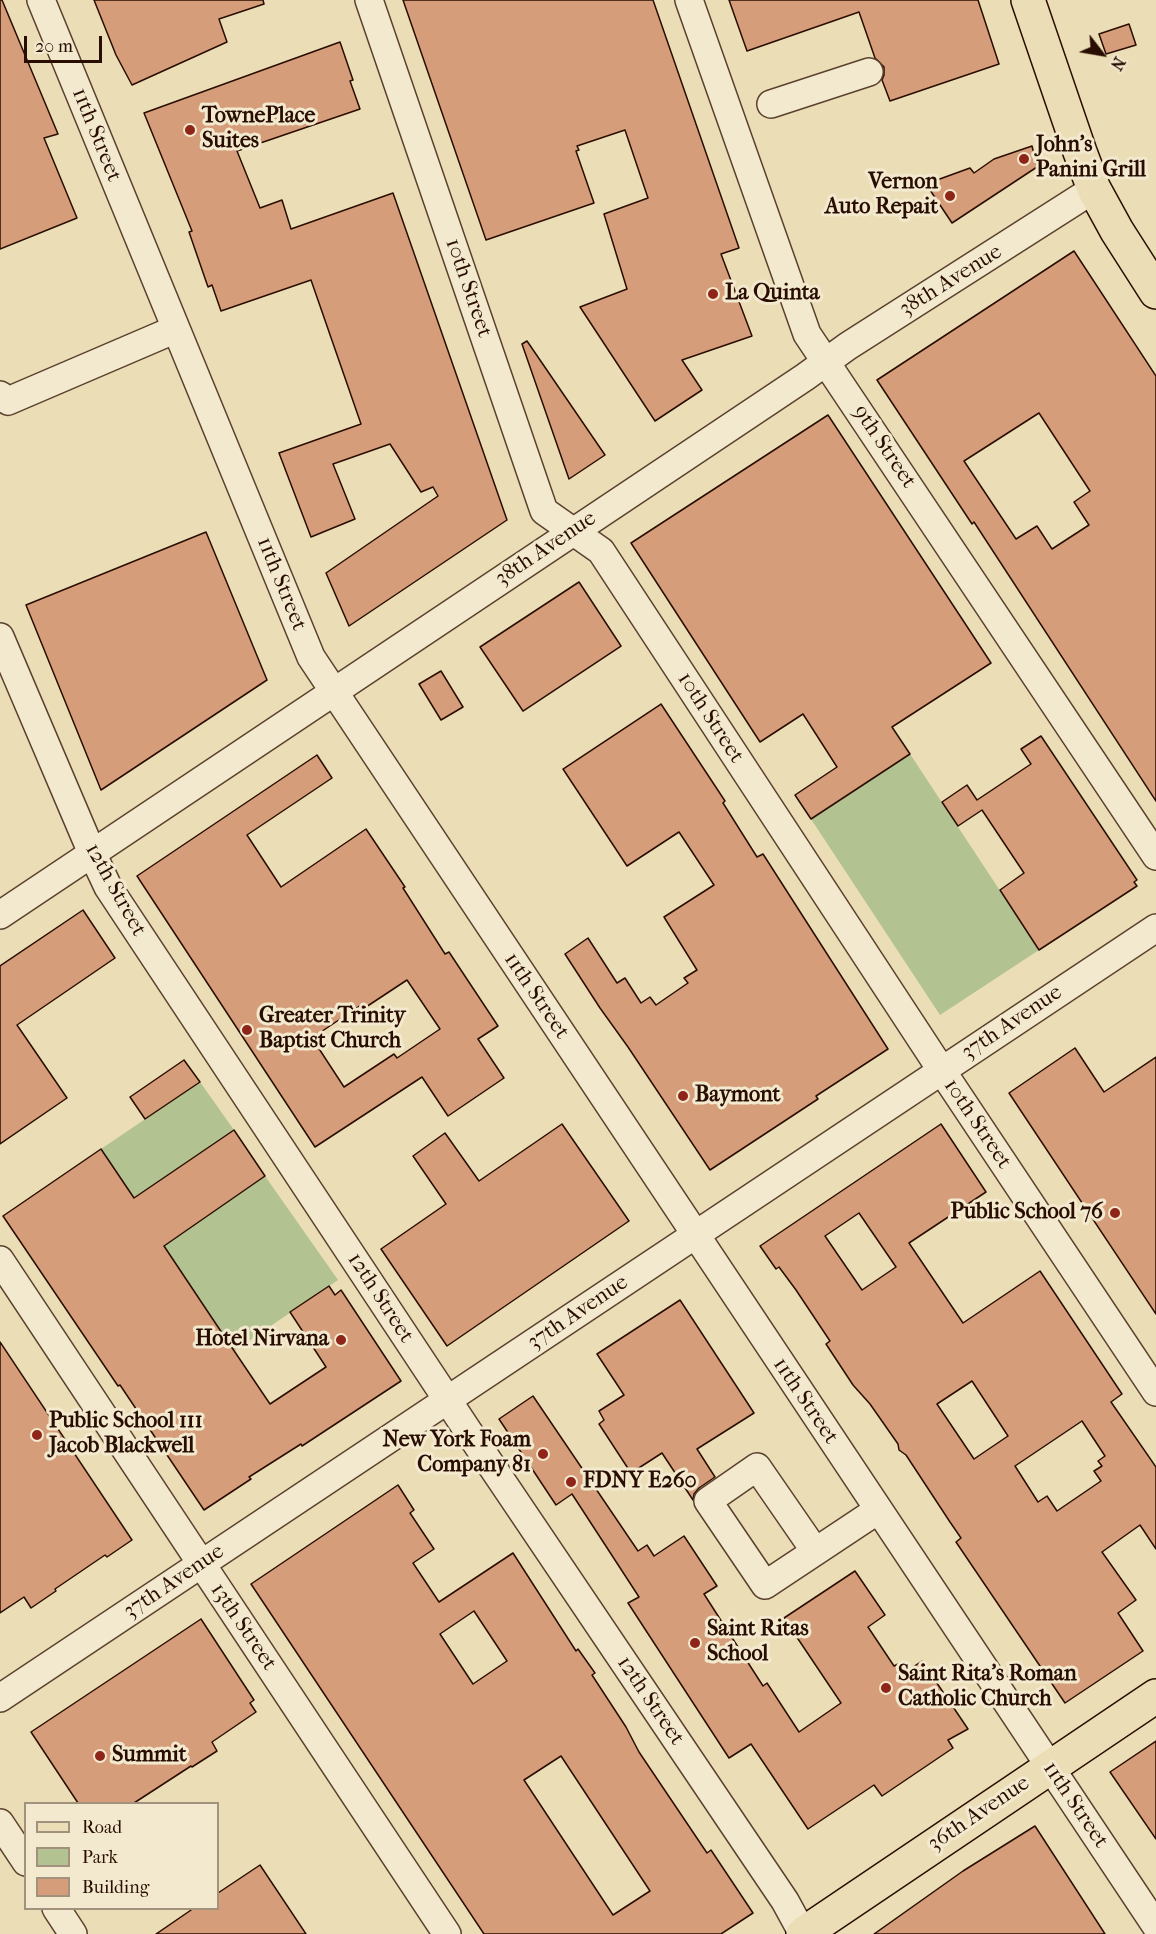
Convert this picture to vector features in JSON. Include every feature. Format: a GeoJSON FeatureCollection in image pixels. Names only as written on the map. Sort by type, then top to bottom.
{"type":"FeatureCollection","features":[{"type":"Feature","properties":{"kind":"main road"},"geometry":{"type":"LineString","coordinates":[[1028,0],[1094,189],[1117,231],[1156,292]]}},
{"type":"Feature","properties":{"kind":"main road","name":"36th Avenue"},"geometry":{"type":"LineString","coordinates":[[803,1934],[1156,1696]]}},
{"type":"Feature","properties":{"kind":"street","name":"11th Street"},"geometry":{"type":"LineString","coordinates":[[41,0],[311,657],[1156,1926]]}},
{"type":"Feature","properties":{"kind":"street","name":"10th Street"},"geometry":{"type":"LineString","coordinates":[[369,0],[544,510],[601,551],[942,1071],[1156,1392]]}},
{"type":"Feature","properties":{"kind":"street","name":"9th Street"},"geometry":{"type":"LineString","coordinates":[[690,0],[807,334],[1156,856]]}},
{"type":"Feature","properties":{"kind":"street"},"geometry":{"type":"LineString","coordinates":[[730,117],[869,72]]}},
{"type":"Feature","properties":{"kind":"street","name":"38th Avenue"},"geometry":{"type":"LineString","coordinates":[[0,915],[848,346],[1094,189]]}},
{"type":"Feature","properties":{"kind":"street"},"geometry":{"type":"LineString","coordinates":[[0,395],[8,400],[176,329]]}},
{"type":"Feature","properties":{"kind":"street","name":"12th Street"},"geometry":{"type":"LineString","coordinates":[[0,637],[108,887],[448,1400],[785,1901],[803,1934]]}},
{"type":"Feature","properties":{"kind":"street","name":"37th Avenue"},"geometry":{"type":"LineString","coordinates":[[0,1698],[1156,928]]}},
{"type":"Feature","properties":{"kind":"street","name":"13th Street"},"geometry":{"type":"LineString","coordinates":[[0,1260],[447,1934]]}},
{"type":"Feature","properties":{"kind":"street"},"geometry":{"type":"LineString","coordinates":[[815,1551],[878,1510]]}},
{"type":"Feature","properties":{"kind":"street"},"geometry":{"type":"LineString","coordinates":[[0,1823],[24,1859]]}},
{"type":"Feature","properties":{"kind":"street"},"geometry":{"type":"LineString","coordinates":[[57,1910],[73,1934]]}},
{"type":"Feature","properties":{"kind":"green space"},"geometry":{"type":"Polygon","coordinates":[[[910,754],[1039,950],[940,1015],[811,819],[910,754]]]}},
{"type":"Feature","properties":{"kind":"green space"},"geometry":{"type":"Polygon","coordinates":[[[200,1082],[234,1130],[134,1198],[101,1149],[200,1082]]]}},
{"type":"Feature","properties":{"kind":"green space"},"geometry":{"type":"Polygon","coordinates":[[[265,1176],[338,1280],[234,1351],[164,1246],[265,1176]]]}},
{"type":"Feature","properties":{"kind":"building"},"geometry":{"type":"Polygon","coordinates":[[[0,0],[2,0],[58,134],[44,138],[77,218],[0,249],[0,0]]]}},
{"type":"Feature","properties":{"kind":"building"},"geometry":{"type":"Polygon","coordinates":[[[94,0],[263,0],[264,4],[219,19],[227,42],[132,85],[116,55],[94,0]]]}},
{"type":"Feature","properties":{"kind":"building"},"geometry":{"type":"Polygon","coordinates":[[[403,0],[653,0],[739,248],[721,254],[752,336],[682,360],[702,390],[655,421],[580,307],[627,289],[604,214],[648,198],[625,130],[577,146],[579,150],[576,151],[594,203],[486,240],[403,0]]]}},
{"type":"Feature","properties":{"kind":"building"},"geometry":{"type":"Polygon","coordinates":[[[729,0],[978,0],[999,64],[890,101],[882,80],[884,67],[875,58],[859,12],[747,51],[729,0]]]}},
{"type":"Feature","properties":{"kind":"building"},"geometry":{"type":"Polygon","coordinates":[[[1129,24],[1136,45],[1106,54],[1099,34],[1129,24]]]}},
{"type":"Feature","properties":{"kind":"building"},"geometry":{"type":"Polygon","coordinates":[[[340,42],[360,109],[237,151],[260,208],[282,200],[291,229],[393,193],[507,520],[349,626],[326,573],[438,496],[433,487],[421,492],[390,444],[333,464],[355,519],[311,537],[279,453],[361,424],[311,280],[221,311],[212,285],[208,287],[189,232],[192,231],[144,113],[340,42]]]}},
{"type":"Feature","properties":{"kind":"building"},"geometry":{"type":"Polygon","coordinates":[[[1032,146],[1037,167],[952,223],[926,184],[970,168],[974,173],[994,159],[1032,146]]]}},
{"type":"Feature","properties":{"kind":"building"},"geometry":{"type":"Polygon","coordinates":[[[1074,251],[1156,376],[1156,801],[974,522],[972,524],[877,380],[1074,251]],[[1039,413],[964,461],[1016,539],[1037,526],[1052,549],[1089,525],[1074,502],[1090,491],[1039,413]]]}},
{"type":"Feature","properties":{"kind":"building"},"geometry":{"type":"Polygon","coordinates":[[[527,341],[605,455],[569,479],[522,344],[527,341]]]}},
{"type":"Feature","properties":{"kind":"building"},"geometry":{"type":"Polygon","coordinates":[[[828,415],[991,663],[892,727],[910,754],[811,819],[795,795],[837,767],[803,714],[760,742],[631,543],[828,415]]]}},
{"type":"Feature","properties":{"kind":"building"},"geometry":{"type":"Polygon","coordinates":[[[206,532],[267,680],[101,790],[26,605],[206,532]]]}},
{"type":"Feature","properties":{"kind":"building"},"geometry":{"type":"Polygon","coordinates":[[[579,582],[621,646],[523,711],[480,647],[579,582]]]}},
{"type":"Feature","properties":{"kind":"building"},"geometry":{"type":"Polygon","coordinates":[[[441,671],[463,707],[441,720],[419,684],[441,671]]]}},
{"type":"Feature","properties":{"kind":"building"},"geometry":{"type":"Polygon","coordinates":[[[661,704],[725,801],[723,803],[757,857],[763,854],[888,1049],[816,1096],[818,1099],[710,1170],[565,954],[588,938],[617,983],[625,978],[641,1003],[650,997],[656,1005],[688,983],[684,978],[697,970],[664,917],[714,885],[679,832],[627,866],[563,769],[661,704]]]}},
{"type":"Feature","properties":{"kind":"building"},"geometry":{"type":"Polygon","coordinates":[[[1041,736],[1137,880],[1134,882],[1137,886],[1039,950],[1000,890],[1024,873],[982,810],[958,826],[942,802],[967,785],[977,800],[1031,764],[1021,749],[1041,736]]]}},
{"type":"Feature","properties":{"kind":"building"},"geometry":{"type":"Polygon","coordinates":[[[317,755],[332,778],[247,835],[281,887],[366,829],[405,887],[403,888],[445,954],[449,952],[498,1026],[478,1039],[504,1078],[448,1116],[422,1077],[315,1147],[137,876],[317,755]],[[407,980],[363,1009],[361,1005],[312,1038],[344,1087],[394,1054],[397,1058],[440,1029],[407,980]]]}},
{"type":"Feature","properties":{"kind":"building"},"geometry":{"type":"Polygon","coordinates":[[[83,910],[115,958],[17,1025],[67,1098],[0,1144],[0,966],[83,910]]]}},
{"type":"Feature","properties":{"kind":"building","name":"Public School 76"},"geometry":{"type":"Polygon","coordinates":[[[1075,1048],[1104,1092],[1156,1057],[1156,1314],[1009,1093],[1075,1048]]]}},
{"type":"Feature","properties":{"kind":"building"},"geometry":{"type":"Polygon","coordinates":[[[184,1060],[200,1082],[145,1119],[130,1097],[184,1060]]]}},
{"type":"Feature","properties":{"kind":"building"},"geometry":{"type":"Polygon","coordinates":[[[562,1124],[629,1221],[447,1346],[381,1249],[446,1204],[413,1156],[445,1133],[479,1181],[562,1124]]]}},
{"type":"Feature","properties":{"kind":"building"},"geometry":{"type":"Polygon","coordinates":[[[941,1124],[986,1192],[909,1243],[963,1323],[1040,1271],[1122,1394],[1111,1402],[1156,1467],[1156,1549],[1140,1525],[1102,1552],[1136,1600],[1118,1613],[1143,1651],[1065,1703],[956,1542],[961,1538],[906,1455],[899,1450],[898,1444],[870,1404],[853,1385],[826,1344],[830,1341],[796,1290],[779,1267],[776,1269],[760,1246],[941,1124]],[[859,1213],[825,1236],[862,1290],[896,1267],[859,1213]],[[972,1381],[937,1404],[974,1459],[1008,1436],[972,1381]],[[1082,1421],[1015,1466],[1038,1502],[1047,1496],[1057,1511],[1101,1481],[1094,1471],[1102,1466],[1098,1461],[1105,1456],[1082,1421]]]}},
{"type":"Feature","properties":{"kind":"building"},"geometry":{"type":"Polygon","coordinates":[[[234,1130],[265,1176],[164,1246],[270,1404],[326,1367],[290,1312],[329,1286],[335,1295],[341,1290],[401,1381],[302,1446],[301,1444],[249,1477],[251,1479],[204,1510],[3,1216],[101,1149],[134,1198],[234,1130]]]}},
{"type":"Feature","properties":{"kind":"building"},"geometry":{"type":"Polygon","coordinates":[[[680,1300],[754,1413],[697,1449],[715,1477],[699,1488],[693,1500],[662,1453],[631,1473],[599,1424],[604,1420],[599,1411],[624,1395],[597,1354],[680,1300]]]}},
{"type":"Feature","properties":{"kind":"building","name":"Public School 111 Jacob Blackwell"},"geometry":{"type":"Polygon","coordinates":[[[0,1342],[132,1540],[107,1557],[105,1555],[31,1608],[24,1597],[0,1613],[0,1342]]]}},
{"type":"Feature","properties":{"kind":"building"},"geometry":{"type":"Polygon","coordinates":[[[533,1396],[638,1551],[647,1545],[654,1556],[684,1536],[717,1586],[704,1594],[763,1686],[767,1683],[799,1732],[841,1703],[784,1618],[855,1571],[885,1615],[868,1627],[894,1666],[898,1664],[904,1673],[922,1661],[968,1729],[948,1740],[953,1748],[882,1796],[874,1785],[808,1829],[751,1744],[729,1758],[628,1603],[639,1597],[572,1494],[556,1505],[499,1419],[533,1396]]]}},
{"type":"Feature","properties":{"kind":"building"},"geometry":{"type":"Polygon","coordinates":[[[398,1485],[414,1510],[410,1513],[434,1549],[413,1563],[439,1602],[513,1553],[576,1651],[578,1649],[595,1673],[592,1675],[626,1727],[639,1752],[707,1853],[711,1850],[753,1913],[721,1934],[484,1934],[251,1584],[398,1485]],[[474,1611],[440,1634],[473,1684],[507,1661],[474,1611]],[[561,1756],[524,1780],[613,1915],[650,1891],[561,1756]]]}},
{"type":"Feature","properties":{"kind":"building"},"geometry":{"type":"Polygon","coordinates":[[[201,1619],[254,1700],[250,1703],[256,1712],[212,1742],[217,1751],[136,1802],[77,1802],[31,1732],[201,1619]]]}},
{"type":"Feature","properties":{"kind":"building"},"geometry":{"type":"Polygon","coordinates":[[[1156,1741],[1156,1839],[1110,1772],[1156,1741]]]}},
{"type":"Feature","properties":{"kind":"building"},"geometry":{"type":"Polygon","coordinates":[[[1035,1826],[1105,1934],[874,1934],[963,1871],[1035,1826]]]}},
{"type":"Feature","properties":{"kind":"building"},"geometry":{"type":"Polygon","coordinates":[[[260,1865],[306,1934],[156,1934],[191,1910],[219,1910],[219,1892],[260,1865]]]}},
{"type":"Feature","properties":{"kind":"place","name":"TownePlace Suites"},"geometry":{"type":"Point","coordinates":[190,130]}},
{"type":"Feature","properties":{"kind":"place","name":"John's Panini Grill"},"geometry":{"type":"Point","coordinates":[1024,159]}},
{"type":"Feature","properties":{"kind":"place","name":"Vernon Auto Repait"},"geometry":{"type":"Point","coordinates":[950,196]}},
{"type":"Feature","properties":{"kind":"place","name":"La Quinta"},"geometry":{"type":"Point","coordinates":[713,294]}},
{"type":"Feature","properties":{"kind":"place","name":"Greater Trinity Baptist Church"},"geometry":{"type":"Point","coordinates":[247,1030]}},
{"type":"Feature","properties":{"kind":"place","name":"Baymont"},"geometry":{"type":"Point","coordinates":[683,1096]}},
{"type":"Feature","properties":{"kind":"place","name":"Public School 76"},"geometry":{"type":"Point","coordinates":[1115,1213]}},
{"type":"Feature","properties":{"kind":"place","name":"Hotel Nirvana"},"geometry":{"type":"Point","coordinates":[341,1340]}},
{"type":"Feature","properties":{"kind":"place","name":"Public School 111 Jacob Blackwell"},"geometry":{"type":"Point","coordinates":[37,1435]}},
{"type":"Feature","properties":{"kind":"place","name":"New York Foam Company 81"},"geometry":{"type":"Point","coordinates":[543,1454]}},
{"type":"Feature","properties":{"kind":"place","name":"FDNY E260"},"geometry":{"type":"Point","coordinates":[571,1482]}},
{"type":"Feature","properties":{"kind":"place","name":"Saint Ritas School"},"geometry":{"type":"Point","coordinates":[695,1643]}},
{"type":"Feature","properties":{"kind":"place","name":"Saint Rita's Roman Catholic Church"},"geometry":{"type":"Point","coordinates":[886,1688]}},
{"type":"Feature","properties":{"kind":"place","name":"Summit"},"geometry":{"type":"Point","coordinates":[100,1756]}}]}
